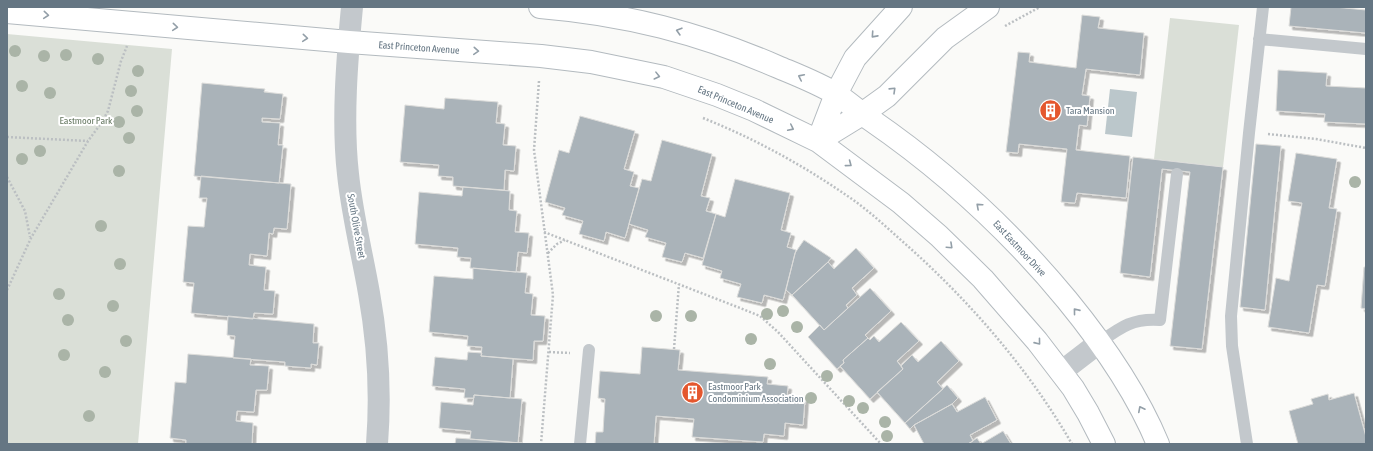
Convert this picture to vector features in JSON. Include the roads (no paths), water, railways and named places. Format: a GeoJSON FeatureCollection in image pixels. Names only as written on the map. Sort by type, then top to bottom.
{"type":"FeatureCollection","features":[{"type":"Feature","properties":{"kind":"main road"},"geometry":{"type":"LineString","coordinates":[[540,7],[570,8],[655,24],[712,40],[766,61],[836,94]]}},
{"type":"Feature","properties":{"kind":"main road"},"geometry":{"type":"LineString","coordinates":[[818,141],[836,94],[855,58],[901,7]]}},
{"type":"Feature","properties":{"kind":"main road"},"geometry":{"type":"LineString","coordinates":[[818,141],[862,114],[887,96],[945,38],[988,7]]}},
{"type":"Feature","properties":{"kind":"main road","name":"East Princeton Avenue"},"geometry":{"type":"LineString","coordinates":[[7,12],[349,42],[541,56],[591,62],[638,71],[686,84],[754,110],[818,141]]}},
{"type":"Feature","properties":{"kind":"main road","name":"East Eastmoor Drive"},"geometry":{"type":"LineString","coordinates":[[836,94],[899,139],[940,171],[990,216],[1020,246],[1054,284],[1100,342],[1131,388],[1158,444]]}},
{"type":"Feature","properties":{"kind":"main road"},"geometry":{"type":"LineString","coordinates":[[818,141],[901,203],[956,252],[1000,297],[1061,372],[1083,404],[1104,444]]}},
{"type":"Feature","properties":{"kind":"street","name":"South Olive Street"},"geometry":{"type":"LineString","coordinates":[[352,7],[347,87],[346,157],[352,203],[370,297],[375,339],[379,399],[377,444]]}},
{"type":"Feature","properties":{"kind":"street"},"geometry":{"type":"LineString","coordinates":[[1061,372],[1100,342]]}},
{"type":"Feature","properties":{"kind":"lane"},"geometry":{"type":"LineString","coordinates":[[1247,444],[1230,326],[1263,7]]}},
{"type":"Feature","properties":{"kind":"lane"},"geometry":{"type":"LineString","coordinates":[[1260,39],[1366,49]]}},
{"type":"Feature","properties":{"kind":"lane"},"geometry":{"type":"LineString","coordinates":[[1100,342],[1128,324],[1143,320],[1160,320],[1177,174]]}},
{"type":"Feature","properties":{"kind":"lane"},"geometry":{"type":"LineString","coordinates":[[580,444],[589,350]]}},
{"type":"Feature","properties":{"kind":"place","name":"Tara Mansion"},"geometry":{"type":"Point","coordinates":[1050,110]}},
{"type":"Feature","properties":{"kind":"place","name":"Eastmoor Park Condominium Association"},"geometry":{"type":"Point","coordinates":[693,392]}},
{"type":"Feature","properties":{"kind":"park label","name":"Eastmoor Park"},"geometry":{"type":"Point","coordinates":[86,120]}}]}
